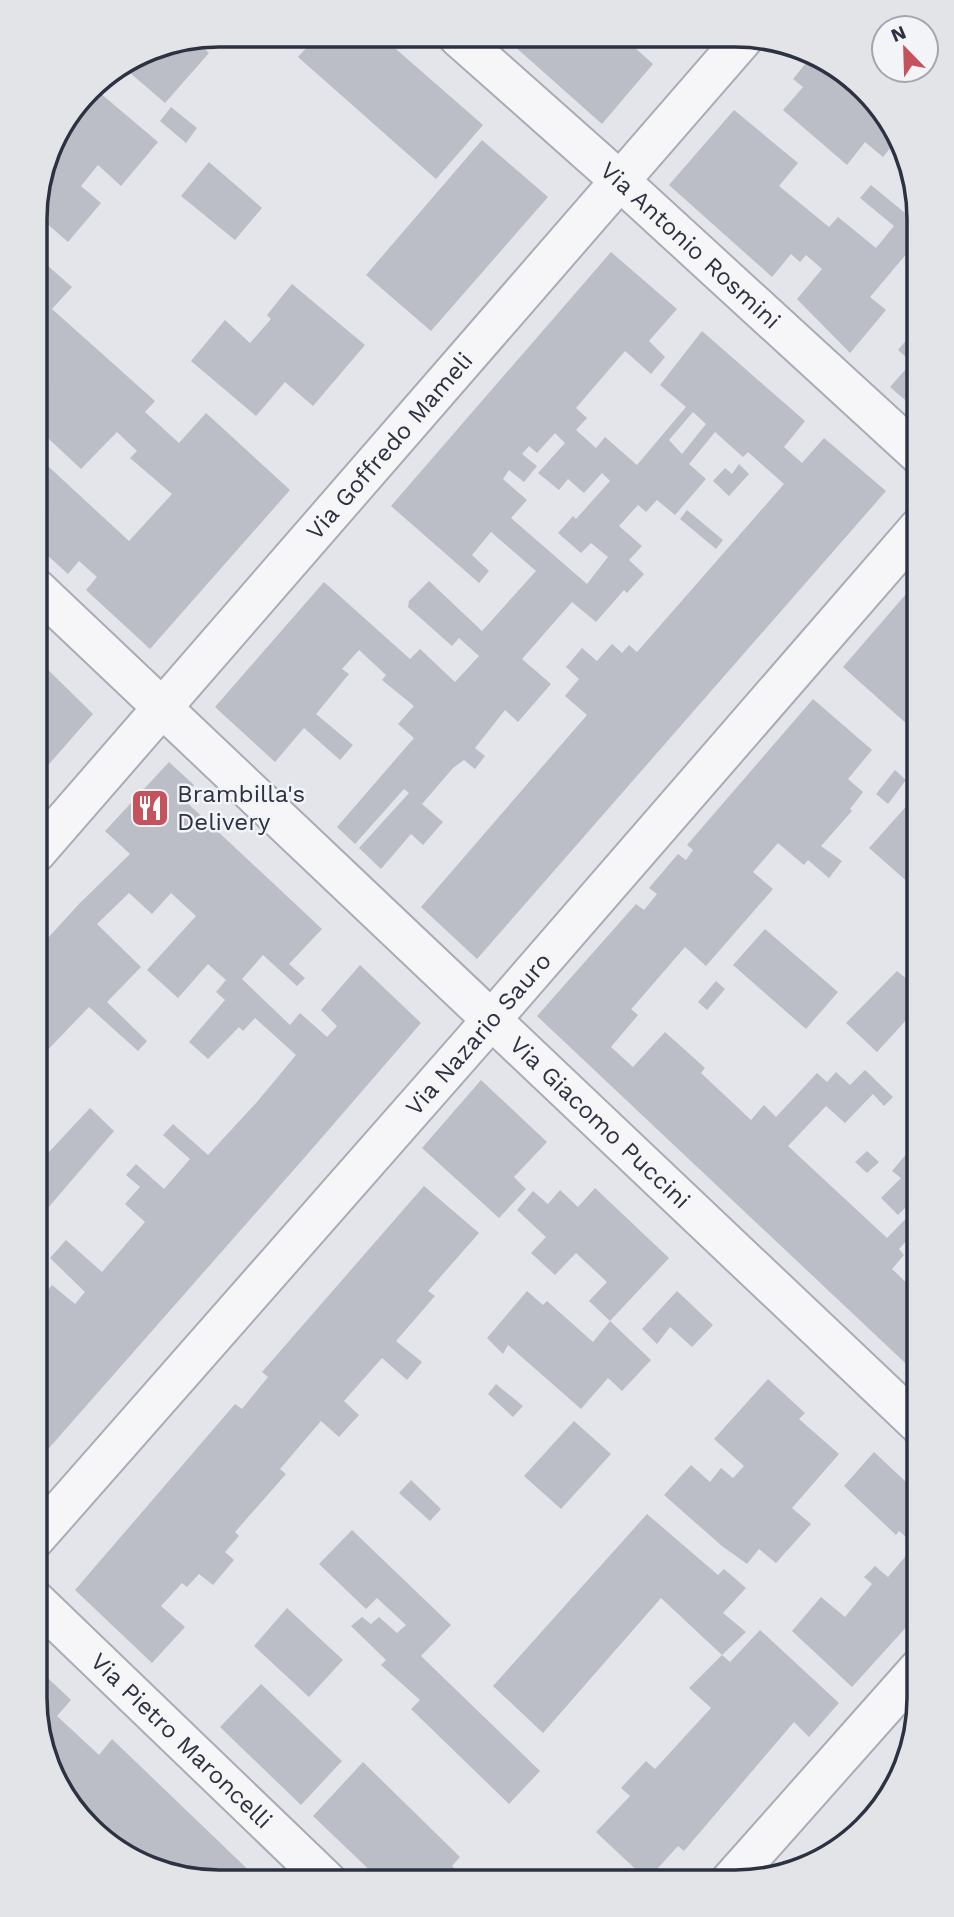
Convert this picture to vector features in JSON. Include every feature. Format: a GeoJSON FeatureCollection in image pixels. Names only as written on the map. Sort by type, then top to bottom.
{"type":"FeatureCollection","features":[{"type":"Feature","properties":{"kind":"street","name":"Via Antonio Rosmini"},"geometry":{"type":"LineString","coordinates":[[469,47],[907,444]]}},
{"type":"Feature","properties":{"kind":"street","name":"Via Goffredo Mameli"},"geometry":{"type":"LineString","coordinates":[[48,840],[736,47]]}},
{"type":"Feature","properties":{"kind":"street","name":"Via Nazario Sauro"},"geometry":{"type":"LineString","coordinates":[[47,1525],[907,541]]}},
{"type":"Feature","properties":{"kind":"street","name":"Via Giacomo Puccini"},"geometry":{"type":"LineString","coordinates":[[48,599],[906,1413]]}},
{"type":"Feature","properties":{"kind":"street","name":"Via Pietro Maroncelli"},"geometry":{"type":"LineString","coordinates":[[47,1612],[316,1870]]}},
{"type":"Feature","properties":{"kind":"street"},"geometry":{"type":"LineString","coordinates":[[740,1870],[906,1683]]}},
{"type":"Feature","properties":{"kind":"building"},"geometry":{"type":"Polygon","coordinates":[[[307,47],[394,47],[483,125],[436,179],[298,57],[307,47]]]}},
{"type":"Feature","properties":{"kind":"building"},"geometry":{"type":"Polygon","coordinates":[[[515,47],[634,47],[653,64],[602,124],[515,47]]]}},
{"type":"Feature","properties":{"kind":"building"},"geometry":{"type":"Polygon","coordinates":[[[204,48],[209,53],[165,103],[130,72],[164,56],[204,48]]]}},
{"type":"Feature","properties":{"kind":"building"},"geometry":{"type":"Polygon","coordinates":[[[806,63],[830,76],[864,106],[891,147],[883,157],[865,142],[847,165],[783,110],[803,87],[793,79],[806,63]]]}},
{"type":"Feature","properties":{"kind":"building"},"geometry":{"type":"Polygon","coordinates":[[[102,94],[158,142],[121,186],[98,165],[81,186],[101,203],[68,242],[48,225],[53,175],[70,133],[102,94]]]}},
{"type":"Feature","properties":{"kind":"building"},"geometry":{"type":"Polygon","coordinates":[[[171,107],[197,128],[186,143],[160,121],[171,107]]]}},
{"type":"Feature","properties":{"kind":"building"},"geometry":{"type":"Polygon","coordinates":[[[734,110],[798,163],[779,186],[829,227],[838,217],[876,248],[894,226],[860,198],[871,185],[906,211],[907,253],[870,297],[886,310],[850,353],[797,299],[822,269],[806,255],[800,262],[791,254],[772,277],[669,185],[734,110]]]}},
{"type":"Feature","properties":{"kind":"building"},"geometry":{"type":"Polygon","coordinates":[[[482,140],[548,197],[431,331],[366,275],[482,140]]]}},
{"type":"Feature","properties":{"kind":"building"},"geometry":{"type":"Polygon","coordinates":[[[209,162],[262,208],[235,240],[181,196],[209,162]]]}},
{"type":"Feature","properties":{"kind":"building"},"geometry":{"type":"Polygon","coordinates":[[[611,252],[677,309],[649,341],[665,357],[651,374],[625,351],[576,408],[587,418],[576,430],[596,448],[605,437],[637,465],[686,407],[660,385],[702,331],[805,421],[784,447],[802,463],[824,438],[886,491],[477,959],[421,907],[587,715],[565,696],[579,679],[566,667],[582,648],[597,661],[612,644],[622,653],[629,645],[637,652],[784,484],[748,452],[743,457],[715,432],[689,464],[706,479],[675,515],[657,500],[646,512],[638,505],[619,526],[642,546],[629,560],[644,574],[627,593],[624,590],[596,622],[572,602],[522,659],[551,684],[518,722],[505,710],[475,748],[485,756],[475,769],[464,760],[453,768],[422,804],[443,822],[423,845],[411,834],[381,869],[359,848],[409,793],[404,789],[355,844],[337,827],[414,738],[398,724],[414,706],[382,680],[386,675],[359,650],[342,669],[349,674],[316,714],[353,745],[340,760],[304,728],[275,762],[215,707],[324,582],[410,659],[420,649],[455,682],[479,656],[459,638],[452,646],[408,607],[409,601],[429,581],[482,631],[536,571],[491,532],[472,555],[489,571],[479,583],[391,506],[611,252]],[[693,412],[669,440],[682,454],[706,424],[693,412]],[[555,433],[537,453],[529,446],[522,454],[537,466],[524,482],[509,470],[503,479],[527,500],[511,518],[587,584],[608,557],[591,543],[581,553],[558,533],[573,516],[576,519],[610,481],[602,473],[584,493],[568,479],[559,490],[538,473],[565,443],[555,433]]]}},
{"type":"Feature","properties":{"kind":"building"},"geometry":{"type":"Polygon","coordinates":[[[48,266],[72,287],[52,309],[155,401],[145,412],[179,443],[206,413],[290,490],[150,649],[86,590],[97,577],[79,561],[68,574],[48,556],[48,466],[129,541],[172,494],[130,458],[137,451],[117,432],[81,469],[48,438],[48,266]]]}},
{"type":"Feature","properties":{"kind":"building"},"geometry":{"type":"Polygon","coordinates":[[[292,284],[365,345],[313,406],[285,382],[256,416],[191,361],[225,320],[250,343],[271,319],[267,315],[292,284]]]}},
{"type":"Feature","properties":{"kind":"building"},"geometry":{"type":"Polygon","coordinates":[[[907,339],[907,358],[898,350],[907,339]]]}},
{"type":"Feature","properties":{"kind":"building"},"geometry":{"type":"Polygon","coordinates":[[[907,368],[907,402],[890,387],[907,368]]]}},
{"type":"Feature","properties":{"kind":"building"},"geometry":{"type":"Polygon","coordinates":[[[739,464],[749,474],[729,496],[713,481],[725,468],[732,474],[739,464]]]}},
{"type":"Feature","properties":{"kind":"building"},"geometry":{"type":"Polygon","coordinates":[[[687,510],[723,540],[716,549],[680,519],[687,510]]]}},
{"type":"Feature","properties":{"kind":"building"},"geometry":{"type":"Polygon","coordinates":[[[907,593],[907,724],[843,667],[907,593]]]}},
{"type":"Feature","properties":{"kind":"building"},"geometry":{"type":"Polygon","coordinates":[[[48,669],[93,714],[48,766],[48,669]]]}},
{"type":"Feature","properties":{"kind":"building"},"geometry":{"type":"Polygon","coordinates":[[[813,699],[872,750],[848,779],[863,792],[850,809],[852,811],[821,846],[842,861],[829,878],[808,860],[804,865],[778,843],[753,872],[773,889],[706,966],[685,947],[631,1009],[638,1015],[611,1047],[633,1067],[665,1032],[705,1068],[701,1073],[751,1120],[764,1105],[776,1117],[817,1073],[827,1082],[836,1072],[850,1085],[865,1070],[893,1097],[884,1106],[873,1094],[845,1123],[826,1106],[788,1146],[887,1238],[906,1218],[906,1241],[899,1249],[904,1255],[892,1269],[906,1283],[906,1364],[537,1016],[636,904],[644,910],[657,894],[649,888],[678,854],[686,860],[693,850],[687,845],[813,699]]]}},
{"type":"Feature","properties":{"kind":"building"},"geometry":{"type":"Polygon","coordinates":[[[169,762],[194,785],[182,798],[322,929],[289,964],[305,978],[297,986],[263,955],[242,979],[290,1025],[300,1013],[327,1037],[337,1026],[321,1010],[360,965],[421,1023],[47,1450],[47,1291],[52,1285],[75,1304],[85,1292],[50,1258],[66,1240],[102,1272],[145,1222],[125,1204],[140,1187],[126,1175],[136,1164],[164,1189],[190,1159],[163,1135],[173,1124],[208,1155],[296,1055],[255,1018],[243,1031],[239,1027],[208,1059],[189,1042],[225,1000],[216,992],[226,980],[208,964],[178,998],[147,970],[196,916],[171,893],[152,914],[129,893],[97,924],[141,967],[107,1002],[147,1041],[138,1051],[89,1007],[47,1050],[48,938],[130,854],[105,831],[169,762]]]}},
{"type":"Feature","properties":{"kind":"building"},"geometry":{"type":"Polygon","coordinates":[[[895,770],[906,780],[888,804],[876,794],[895,770]]]}},
{"type":"Feature","properties":{"kind":"building"},"geometry":{"type":"Polygon","coordinates":[[[907,806],[907,881],[869,848],[907,806]]]}},
{"type":"Feature","properties":{"kind":"building"},"geometry":{"type":"Polygon","coordinates":[[[765,929],[838,992],[806,1029],[733,965],[765,929]]]}},
{"type":"Feature","properties":{"kind":"building"},"geometry":{"type":"Polygon","coordinates":[[[897,971],[906,979],[906,1020],[877,1052],[846,1023],[897,971]]]}},
{"type":"Feature","properties":{"kind":"building"},"geometry":{"type":"Polygon","coordinates":[[[716,981],[725,989],[707,1010],[698,1002],[716,981]]]}},
{"type":"Feature","properties":{"kind":"building"},"geometry":{"type":"Polygon","coordinates":[[[481,1080],[547,1142],[514,1177],[526,1189],[499,1218],[422,1148],[481,1080]]]}},
{"type":"Feature","properties":{"kind":"building"},"geometry":{"type":"Polygon","coordinates":[[[90,1108],[114,1131],[47,1209],[47,1154],[90,1108]]]}},
{"type":"Feature","properties":{"kind":"building"},"geometry":{"type":"Polygon","coordinates":[[[867,1151],[879,1162],[867,1173],[855,1162],[867,1151]]]}},
{"type":"Feature","properties":{"kind":"building"},"geometry":{"type":"Polygon","coordinates":[[[906,1154],[906,1207],[898,1215],[881,1198],[901,1178],[892,1171],[906,1154]]]}},
{"type":"Feature","properties":{"kind":"building"},"geometry":{"type":"Polygon","coordinates":[[[424,1186],[479,1233],[428,1291],[435,1296],[396,1341],[422,1362],[407,1380],[382,1358],[344,1401],[359,1415],[339,1437],[321,1421],[280,1469],[286,1474],[235,1532],[239,1536],[225,1552],[234,1560],[213,1585],[199,1574],[187,1587],[182,1583],[161,1606],[185,1627],[152,1663],[75,1590],[235,1404],[242,1409],[268,1377],[262,1372],[424,1186]]]}},
{"type":"Feature","properties":{"kind":"building"},"geometry":{"type":"Polygon","coordinates":[[[595,1188],[669,1258],[610,1321],[589,1301],[607,1282],[576,1253],[555,1275],[531,1253],[546,1237],[517,1210],[533,1191],[548,1204],[560,1190],[578,1207],[595,1188]]]}},
{"type":"Feature","properties":{"kind":"building"},"geometry":{"type":"Polygon","coordinates":[[[527,1291],[543,1305],[547,1301],[593,1342],[610,1321],[651,1360],[622,1391],[608,1378],[581,1409],[508,1345],[503,1354],[487,1338],[527,1291]]]}},
{"type":"Feature","properties":{"kind":"building"},"geometry":{"type":"Polygon","coordinates":[[[677,1291],[713,1325],[692,1347],[670,1327],[657,1344],[642,1329],[677,1291]]]}},
{"type":"Feature","properties":{"kind":"building"},"geometry":{"type":"Polygon","coordinates":[[[768,1379],[805,1413],[799,1419],[839,1454],[792,1508],[811,1524],[776,1563],[759,1549],[747,1564],[722,1546],[664,1495],[691,1465],[710,1482],[721,1468],[733,1478],[744,1466],[714,1439],[768,1379]]]}},
{"type":"Feature","properties":{"kind":"building"},"geometry":{"type":"Polygon","coordinates":[[[496,1384],[523,1406],[513,1417],[488,1394],[496,1384]]]}},
{"type":"Feature","properties":{"kind":"building"},"geometry":{"type":"Polygon","coordinates":[[[574,1421],[611,1454],[561,1509],[524,1476],[574,1421]]]}},
{"type":"Feature","properties":{"kind":"building"},"geometry":{"type":"Polygon","coordinates":[[[874,1452],[906,1482],[906,1537],[899,1531],[896,1535],[844,1486],[874,1452]]]}},
{"type":"Feature","properties":{"kind":"building"},"geometry":{"type":"Polygon","coordinates":[[[411,1480],[441,1509],[430,1521],[399,1493],[411,1480]]]}},
{"type":"Feature","properties":{"kind":"building"},"geometry":{"type":"Polygon","coordinates":[[[647,1514],[718,1575],[724,1569],[746,1588],[723,1613],[746,1632],[722,1655],[661,1598],[543,1733],[493,1686],[647,1514]]]}},
{"type":"Feature","properties":{"kind":"building"},"geometry":{"type":"Polygon","coordinates":[[[352,1530],[451,1625],[421,1656],[540,1771],[509,1804],[411,1709],[420,1700],[381,1665],[386,1660],[351,1626],[362,1617],[371,1624],[379,1617],[397,1633],[406,1625],[377,1598],[366,1609],[319,1564],[352,1530]]]}},
{"type":"Feature","properties":{"kind":"building"},"geometry":{"type":"Polygon","coordinates":[[[906,1556],[906,1627],[852,1687],[792,1631],[821,1597],[845,1617],[872,1584],[864,1577],[875,1566],[888,1577],[906,1556]]]}},
{"type":"Feature","properties":{"kind":"building"},"geometry":{"type":"Polygon","coordinates":[[[287,1608],[343,1660],[309,1697],[254,1646],[287,1608]]]}},
{"type":"Feature","properties":{"kind":"building"},"geometry":{"type":"Polygon","coordinates":[[[760,1630],[839,1703],[809,1737],[794,1722],[684,1851],[678,1846],[656,1870],[636,1870],[596,1832],[630,1796],[621,1788],[646,1761],[655,1769],[711,1708],[689,1688],[722,1655],[730,1662],[760,1630]]]}},
{"type":"Feature","properties":{"kind":"building"},"geometry":{"type":"Polygon","coordinates":[[[47,1677],[71,1700],[57,1716],[99,1755],[112,1739],[249,1870],[197,1868],[153,1857],[133,1847],[98,1819],[76,1793],[56,1753],[49,1720],[47,1677]]]}},
{"type":"Feature","properties":{"kind":"building"},"geometry":{"type":"Polygon","coordinates":[[[261,1684],[342,1761],[301,1805],[220,1727],[261,1684]]]}},
{"type":"Feature","properties":{"kind":"building"},"geometry":{"type":"Polygon","coordinates":[[[363,1762],[460,1857],[452,1866],[456,1870],[369,1870],[313,1816],[363,1762]]]}},
{"type":"Feature","properties":{"kind":"place","name":"Brambilla's Delivery"},"geometry":{"type":"Point","coordinates":[150,808]}}]}
